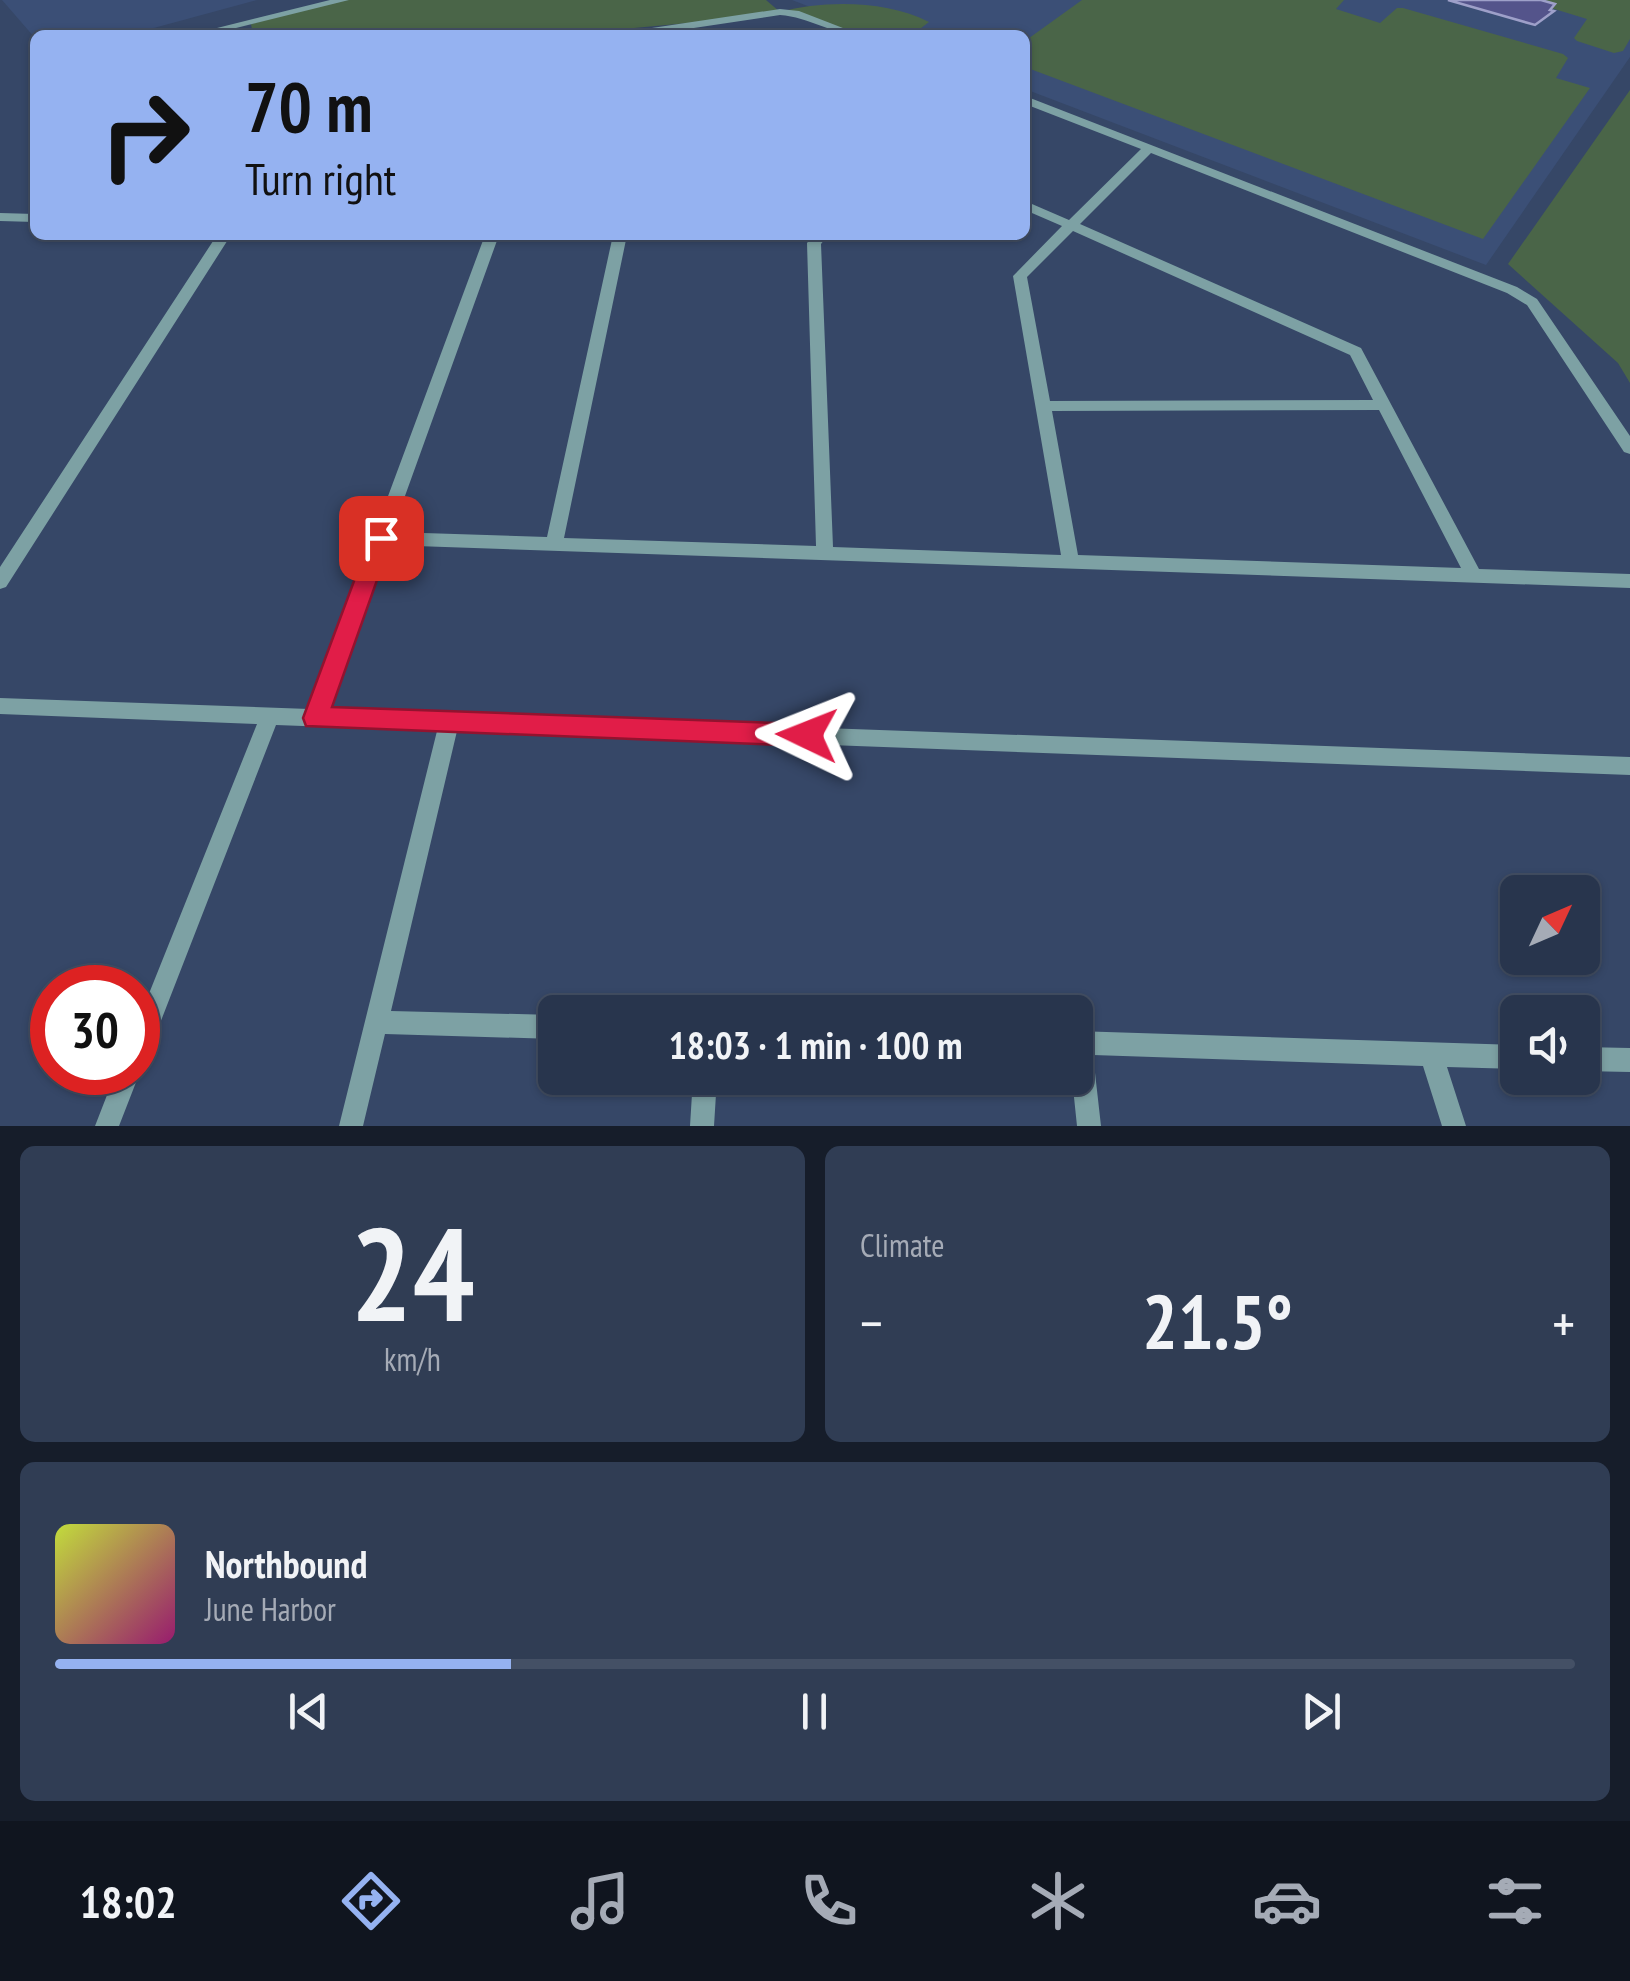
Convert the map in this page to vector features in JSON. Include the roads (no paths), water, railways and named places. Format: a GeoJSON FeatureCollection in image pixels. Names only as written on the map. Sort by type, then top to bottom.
{"type":"FeatureCollection","features":[{"type":"Feature","properties":{"kind":"street"},"geometry":{"type":"LineString","coordinates":[[214,30],[344,0]]}},
{"type":"Feature","properties":{"kind":"street"},"geometry":{"type":"LineString","coordinates":[[659,30],[780,12],[795,13],[842,30]]}},
{"type":"Feature","properties":{"kind":"street"},"geometry":{"type":"LineString","coordinates":[[1030,102],[1512,290],[1532,302],[1630,448]]}},
{"type":"Feature","properties":{"kind":"street"},"geometry":{"type":"LineString","coordinates":[[1071,562],[1020,276],[1150,148]]}},
{"type":"Feature","properties":{"kind":"street"},"geometry":{"type":"LineString","coordinates":[[1030,207],[1356,352],[1474,576]]}},
{"type":"Feature","properties":{"kind":"street"},"geometry":{"type":"LineString","coordinates":[[0,217],[30,218]]}},
{"type":"Feature","properties":{"kind":"street"},"geometry":{"type":"LineString","coordinates":[[0,582],[221,240]]}},
{"type":"Feature","properties":{"kind":"street"},"geometry":{"type":"LineString","coordinates":[[315,718],[490,240]]}},
{"type":"Feature","properties":{"kind":"street"},"geometry":{"type":"LineString","coordinates":[[554,544],[619,240]]}},
{"type":"Feature","properties":{"kind":"street"},"geometry":{"type":"LineString","coordinates":[[817,240],[825,553]]}},
{"type":"Feature","properties":{"kind":"street"},"geometry":{"type":"LineString","coordinates":[[1043,406],[1384,405]]}},
{"type":"Feature","properties":{"kind":"street"},"geometry":{"type":"LineString","coordinates":[[381,538],[1630,581]]}},
{"type":"Feature","properties":{"kind":"street"},"geometry":{"type":"LineString","coordinates":[[0,706],[1630,766]]}},
{"type":"Feature","properties":{"kind":"street"},"geometry":{"type":"LineString","coordinates":[[160,994],[270,716]]}},
{"type":"Feature","properties":{"kind":"street"},"geometry":{"type":"LineString","coordinates":[[352,1126],[449,722]]}},
{"type":"Feature","properties":{"kind":"street"},"geometry":{"type":"LineString","coordinates":[[377,1022],[538,1027]]}},
{"type":"Feature","properties":{"kind":"street"},"geometry":{"type":"LineString","coordinates":[[1093,1043],[1500,1056]]}},
{"type":"Feature","properties":{"kind":"street"},"geometry":{"type":"LineString","coordinates":[[1432,1054],[1454,1126]]}},
{"type":"Feature","properties":{"kind":"street"},"geometry":{"type":"LineString","coordinates":[[1600,1059],[1630,1060]]}},
{"type":"Feature","properties":{"kind":"street"},"geometry":{"type":"LineString","coordinates":[[107,1126],[119,1095]]}},
{"type":"Feature","properties":{"kind":"street"},"geometry":{"type":"LineString","coordinates":[[702,1126],[704,1095]]}},
{"type":"Feature","properties":{"kind":"street"},"geometry":{"type":"LineString","coordinates":[[1085,1095],[1089,1126]]}}]}
